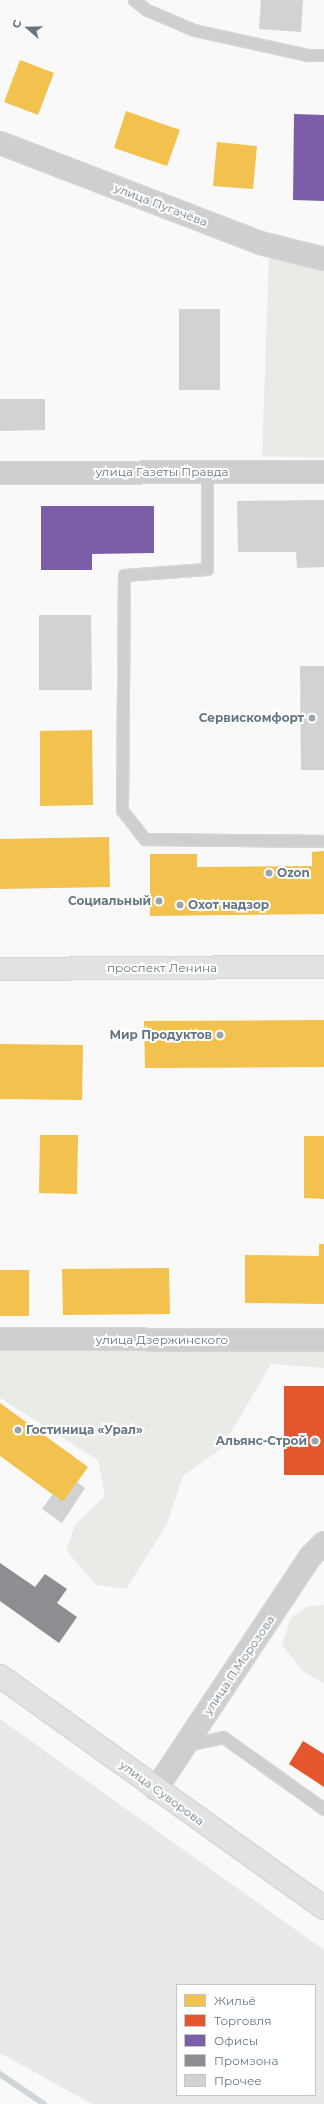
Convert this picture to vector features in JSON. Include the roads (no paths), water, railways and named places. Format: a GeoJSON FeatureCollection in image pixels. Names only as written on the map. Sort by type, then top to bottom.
{"type":"FeatureCollection","features":[{"type":"Feature","properties":{"kind":"main road","name":"проспект Ленина"},"geometry":{"type":"LineString","coordinates":[[0,969],[324,967]]}},
{"type":"Feature","properties":{"kind":"main road","name":"улица Суворова"},"geometry":{"type":"LineString","coordinates":[[0,1676],[324,1908]]}},
{"type":"Feature","properties":{"kind":"street","name":"улица Пугачёва"},"geometry":{"type":"LineString","coordinates":[[0,143],[230,232],[260,242],[324,259]]}},
{"type":"Feature","properties":{"kind":"street","name":"улица Газеты Правда"},"geometry":{"type":"LineString","coordinates":[[0,473],[324,472]]}},
{"type":"Feature","properties":{"kind":"street","name":"улица Дзержинского"},"geometry":{"type":"LineString","coordinates":[[0,1340],[324,1340]]}},
{"type":"Feature","properties":{"kind":"street","name":"улица П.Морозова"},"geometry":{"type":"LineString","coordinates":[[156,1789],[312,1556],[324,1543]]}},
{"type":"Feature","properties":{"kind":"lane"},"geometry":{"type":"LineString","coordinates":[[134,0],[147,10],[194,30],[308,55],[324,55]]}},
{"type":"Feature","properties":{"kind":"lane"},"geometry":{"type":"LineString","coordinates":[[207,472],[207,569],[124,575],[122,810],[145,839],[324,841]]}},
{"type":"Feature","properties":{"kind":"lane"},"geometry":{"type":"LineString","coordinates":[[185,1746],[223,1737],[324,1809]]}},
{"type":"Feature","properties":{"kind":"waterway"},"geometry":{"type":"LineString","coordinates":[[0,2074],[44,2104]]}},
{"type":"Feature","properties":{"kind":"place","name":"Сервискомфорт"},"geometry":{"type":"Point","coordinates":[312,718]}},
{"type":"Feature","properties":{"kind":"place","name":"Ozon"},"geometry":{"type":"Point","coordinates":[269,873]}},
{"type":"Feature","properties":{"kind":"place","name":"Социальный"},"geometry":{"type":"Point","coordinates":[159,901]}},
{"type":"Feature","properties":{"kind":"place","name":"Охот надзор"},"geometry":{"type":"Point","coordinates":[180,905]}},
{"type":"Feature","properties":{"kind":"place","name":"Мир Продуктов"},"geometry":{"type":"Point","coordinates":[220,1035]}},
{"type":"Feature","properties":{"kind":"place","name":"Гостиница «Урал»"},"geometry":{"type":"Point","coordinates":[18,1430]}},
{"type":"Feature","properties":{"kind":"place","name":"Альянс-Строй"},"geometry":{"type":"Point","coordinates":[315,1441]}}]}
